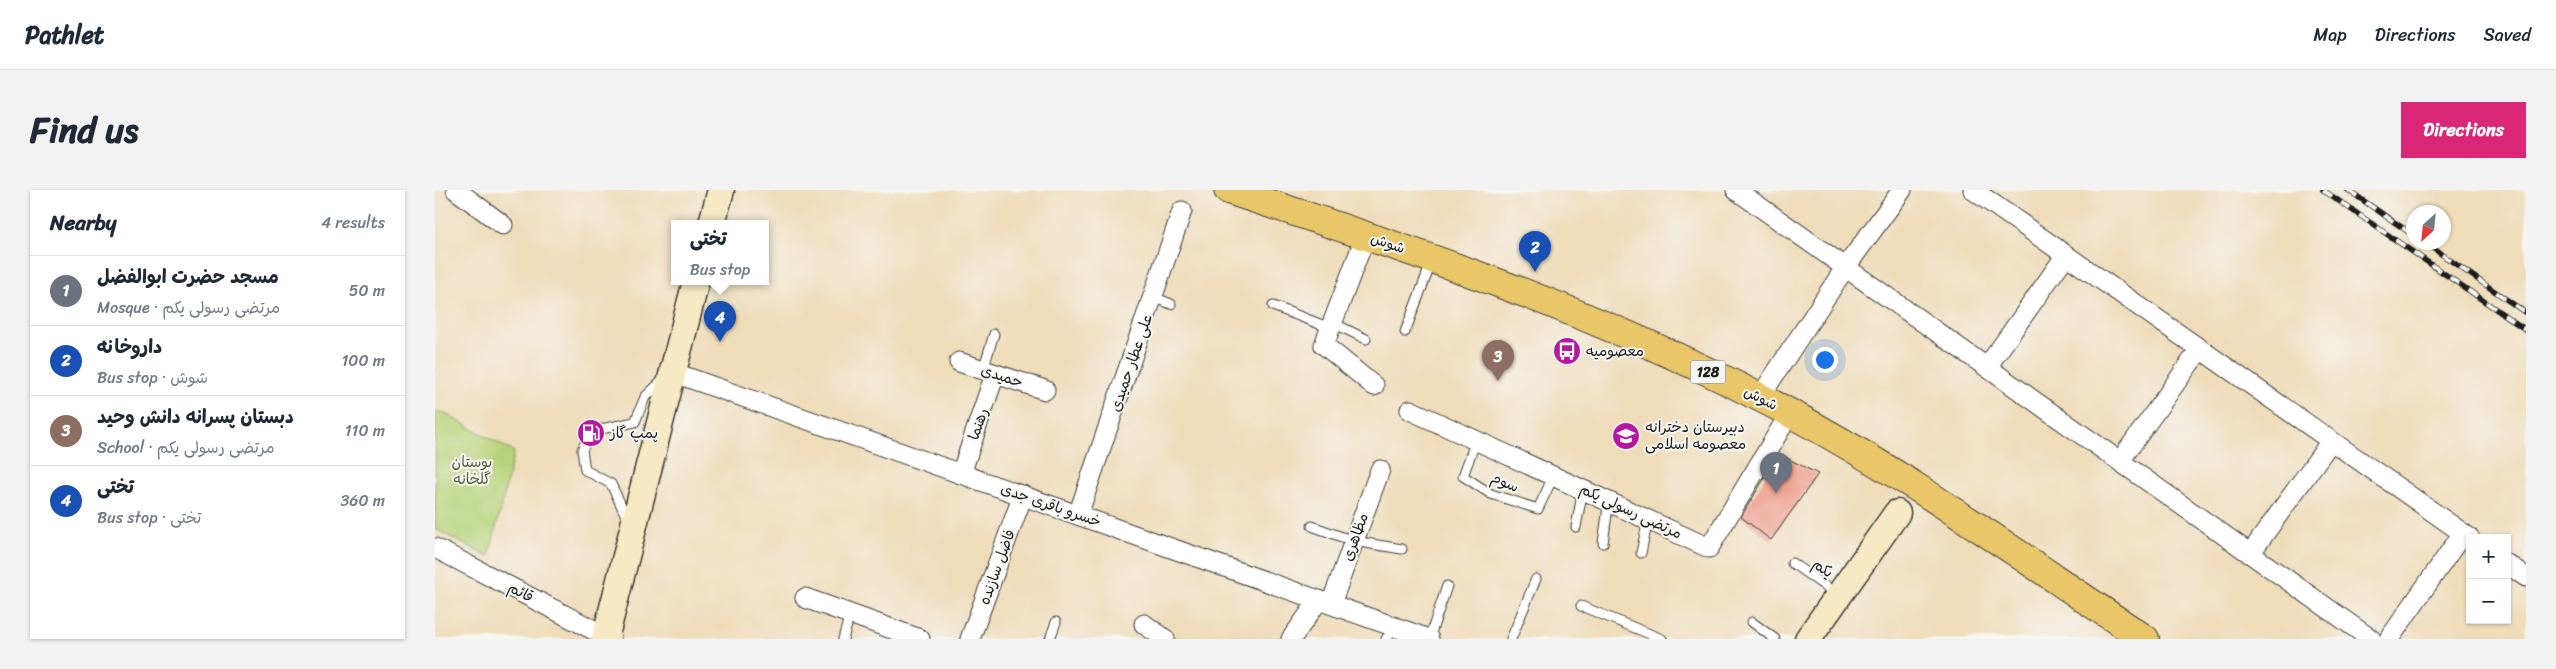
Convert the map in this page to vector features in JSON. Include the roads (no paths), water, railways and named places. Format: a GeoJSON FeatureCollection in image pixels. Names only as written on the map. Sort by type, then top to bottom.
{"type":"FeatureCollection","features":[{"type":"Feature","properties":{"kind":"main road"},"geometry":{"type":"LineString","coordinates":[[713,220],[721,190]]}},
{"type":"Feature","properties":{"kind":"main road","name":"شوش"},"geometry":{"type":"LineString","coordinates":[[1228,190],[1433,258],[1613,328],[1760,397],[1915,486],[2145,639]]}},
{"type":"Feature","properties":{"kind":"main road"},"geometry":{"type":"LineString","coordinates":[[607,638],[695,285]]}},
{"type":"Feature","properties":{"kind":"main road"},"geometry":{"type":"LineString","coordinates":[[1808,639],[1897,513]]}},
{"type":"Feature","properties":{"kind":"street"},"geometry":{"type":"LineString","coordinates":[[456,190],[503,226]]}},
{"type":"Feature","properties":{"kind":"street"},"geometry":{"type":"LineString","coordinates":[[1736,190],[2371,639]]}},
{"type":"Feature","properties":{"kind":"street"},"geometry":{"type":"LineString","coordinates":[[1760,397],[1845,268],[1902,190]]}},
{"type":"Feature","properties":{"kind":"street"},"geometry":{"type":"LineString","coordinates":[[1973,190],[2466,535],[2389,639]]}},
{"type":"Feature","properties":{"kind":"street","name":"علی عطار حمیدی"},"geometry":{"type":"LineString","coordinates":[[1078,515],[1182,211]]}},
{"type":"Feature","properties":{"kind":"street"},"geometry":{"type":"LineString","coordinates":[[1366,235],[1329,332],[1374,386]]}},
{"type":"Feature","properties":{"kind":"street"},"geometry":{"type":"LineString","coordinates":[[1987,367],[2066,255]]}},
{"type":"Feature","properties":{"kind":"street"},"geometry":{"type":"LineString","coordinates":[[2120,461],[2200,349]]}},
{"type":"Feature","properties":{"kind":"street","name":"حمیدی"},"geometry":{"type":"LineString","coordinates":[[959,362],[1045,390]]}},
{"type":"Feature","properties":{"kind":"street","name":"خسرو باقری جدی"},"geometry":{"type":"LineString","coordinates":[[672,372],[1325,602],[1391,633],[1429,639]]}},
{"type":"Feature","properties":{"kind":"street","name":"رهنما"},"geometry":{"type":"LineString","coordinates":[[961,474],[989,372]]}},
{"type":"Feature","properties":{"kind":"street","name":"مرتضی رسولی یکم"},"geometry":{"type":"LineString","coordinates":[[1410,410],[1648,518],[1709,548],[1790,413]]}},
{"type":"Feature","properties":{"kind":"street"},"geometry":{"type":"LineString","coordinates":[[2250,554],[2331,441]]}},
{"type":"Feature","properties":{"kind":"street","name":"مظاهری"},"geometry":{"type":"LineString","coordinates":[[1291,639],[1325,602],[1353,541],[1381,470]]}},
{"type":"Feature","properties":{"kind":"street","name":"فاضل سازنده"},"geometry":{"type":"LineString","coordinates":[[970,639],[1023,495]]}},
{"type":"Feature","properties":{"kind":"street","name":"قائم"},"geometry":{"type":"LineString","coordinates":[[435,548],[607,638]]}},
{"type":"Feature","properties":{"kind":"street"},"geometry":{"type":"LineString","coordinates":[[2511,567],[2526,577]]}},
{"type":"Feature","properties":{"kind":"street"},"geometry":{"type":"LineString","coordinates":[[805,598],[920,639]]}},
{"type":"Feature","properties":{"kind":"street"},"geometry":{"type":"LineString","coordinates":[[1144,624],[1165,639]]}},
{"type":"Feature","properties":{"kind":"lane"},"geometry":{"type":"LineString","coordinates":[[1405,332],[1433,258]]}},
{"type":"Feature","properties":{"kind":"lane"},"geometry":{"type":"LineString","coordinates":[[1153,297],[1171,304]]}},
{"type":"Feature","properties":{"kind":"lane"},"geometry":{"type":"LineString","coordinates":[[1273,306],[1329,332],[1366,339]]}},
{"type":"Feature","properties":{"kind":"lane"},"geometry":{"type":"LineString","coordinates":[[989,372],[994,334]]}},
{"type":"Feature","properties":{"kind":"lane"},"geometry":{"type":"LineString","coordinates":[[633,529],[611,484],[585,470],[582,450],[591,431],[635,422],[645,397],[672,372]]}},
{"type":"Feature","properties":{"kind":"lane","name":"سوم"},"geometry":{"type":"LineString","coordinates":[[1476,440],[1463,476],[1491,494],[1538,509],[1554,475]]}},
{"type":"Feature","properties":{"kind":"lane"},"geometry":{"type":"LineString","coordinates":[[1576,527],[1583,488]]}},
{"type":"Feature","properties":{"kind":"lane"},"geometry":{"type":"LineString","coordinates":[[1603,543],[1609,500]]}},
{"type":"Feature","properties":{"kind":"lane"},"geometry":{"type":"LineString","coordinates":[[1641,553],[1648,518]]}},
{"type":"Feature","properties":{"kind":"lane"},"geometry":{"type":"LineString","coordinates":[[1312,526],[1353,541],[1402,548]]}},
{"type":"Feature","properties":{"kind":"lane","name":"یکم"},"geometry":{"type":"LineString","coordinates":[[1792,563],[1839,596]]}},
{"type":"Feature","properties":{"kind":"lane"},"geometry":{"type":"LineString","coordinates":[[1511,639],[1536,579]]}},
{"type":"Feature","properties":{"kind":"lane"},"geometry":{"type":"LineString","coordinates":[[1429,639],[1447,586]]}},
{"type":"Feature","properties":{"kind":"lane"},"geometry":{"type":"LineString","coordinates":[[1581,606],[1639,635],[1662,639]]}},
{"type":"Feature","properties":{"kind":"lane"},"geometry":{"type":"LineString","coordinates":[[843,639],[850,614]]}},
{"type":"Feature","properties":{"kind":"lane"},"geometry":{"type":"LineString","coordinates":[[1050,639],[1056,622]]}},
{"type":"Feature","properties":{"kind":"lane"},"geometry":{"type":"LineString","coordinates":[[1752,622],[1775,639]]}},
{"type":"Feature","properties":{"kind":"railway"},"geometry":{"type":"LineString","coordinates":[[2323,190],[2526,330]]}},
{"type":"Feature","properties":{"kind":"railway"},"geometry":{"type":"LineString","coordinates":[[2348,190],[2406,230]]}},
{"type":"Feature","properties":{"kind":"railway"},"geometry":{"type":"LineString","coordinates":[[2435,250],[2526,313]]}},
{"type":"Feature","properties":{"kind":"place","name":"داروخانه"},"geometry":{"type":"Point","coordinates":[1535,272]}},
{"type":"Feature","properties":{"kind":"place","name":"تختی"},"geometry":{"type":"Point","coordinates":[720,342]}},
{"type":"Feature","properties":{"kind":"place","name":"معصومیه"},"geometry":{"type":"Point","coordinates":[1567,351]}},
{"type":"Feature","properties":{"kind":"place","name":"دبستان پسرانه دانش وحید"},"geometry":{"type":"Point","coordinates":[1498,381]}},
{"type":"Feature","properties":{"kind":"place","name":"پمپ گاز"},"geometry":{"type":"Point","coordinates":[591,433]}},
{"type":"Feature","properties":{"kind":"place","name":"دبیرستان دخترانه معصومه اسلامی"},"geometry":{"type":"Point","coordinates":[1626,436]}},
{"type":"Feature","properties":{"kind":"place","name":"مسجد حضرت ابوالفضل"},"geometry":{"type":"Point","coordinates":[1776,493]}},
{"type":"Feature","properties":{"kind":"park label","name":"بوستان گلخانه"},"geometry":{"type":"Point","coordinates":[472,470]}}]}
